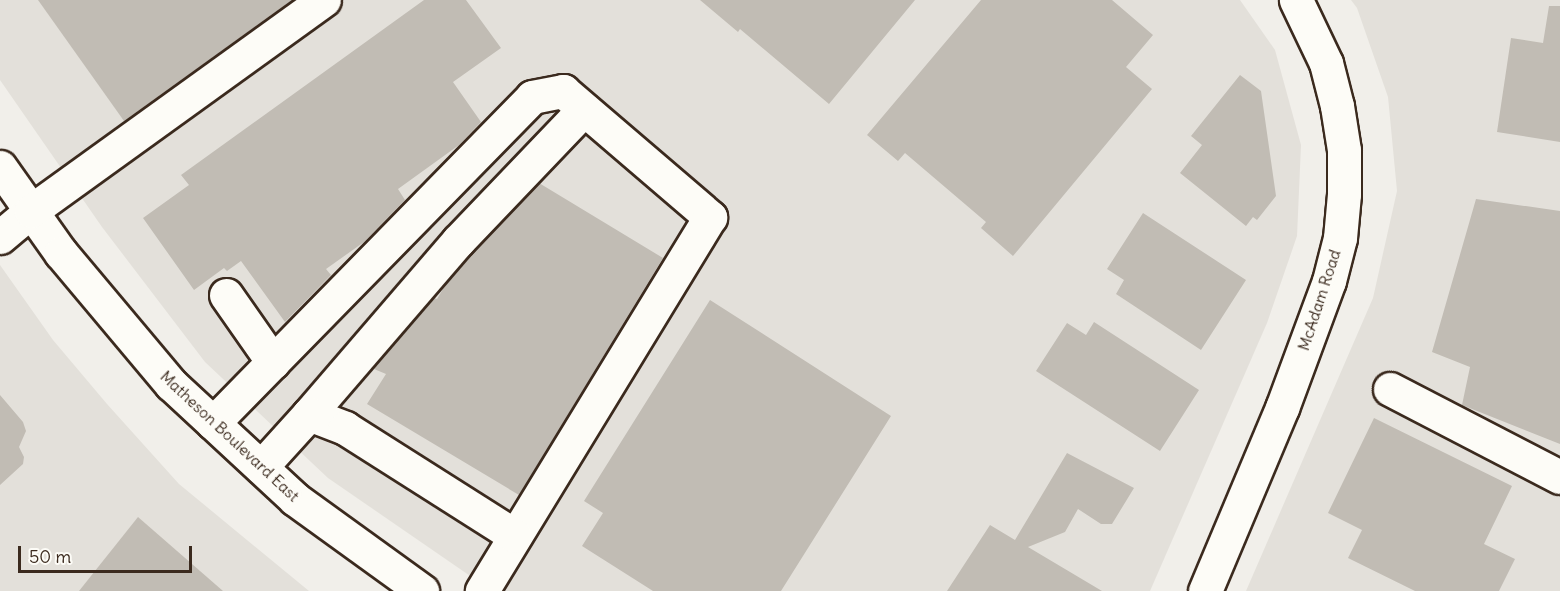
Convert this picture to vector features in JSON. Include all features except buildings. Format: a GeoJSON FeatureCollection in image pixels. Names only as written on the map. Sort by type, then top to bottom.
{"type":"FeatureCollection","features":[{"type":"Feature","properties":{"kind":"street"},"geometry":{"type":"LineString","coordinates":[[0,237],[31,211],[324,0]]}},
{"type":"Feature","properties":{"kind":"street","name":"McAdam Road"},"geometry":{"type":"LineString","coordinates":[[1205,591],[1282,408],[1329,281],[1340,238],[1344,194],[1344,150],[1337,106],[1326,63],[1296,0]]}},
{"type":"Feature","properties":{"kind":"street"},"geometry":{"type":"LineString","coordinates":[[213,423],[532,97],[563,91],[710,217],[482,591]]}},
{"type":"Feature","properties":{"kind":"street"},"geometry":{"type":"LineString","coordinates":[[261,467],[458,241],[584,109]]}},
{"type":"Feature","properties":{"kind":"street","name":"Matheson Boulevard East"},"geometry":{"type":"LineString","coordinates":[[0,167],[62,254],[171,384],[295,498],[422,591]]}},
{"type":"Feature","properties":{"kind":"street"},"geometry":{"type":"LineString","coordinates":[[226,295],[273,362]]}},
{"type":"Feature","properties":{"kind":"street"},"geometry":{"type":"LineString","coordinates":[[1390,389],[1560,477]]}},
{"type":"Feature","properties":{"kind":"street"},"geometry":{"type":"LineString","coordinates":[[309,414],[345,428],[515,536]]}},
{"type":"Feature","properties":{"kind":"shaded area"},"geometry":{"type":"Polygon","coordinates":[[[0,0],[1240,0],[1275,50],[1301,145],[1297,236],[1267,323],[1150,591],[492,591],[328,478],[205,362],[102,227],[0,80],[0,0]]]}},
{"type":"Feature","properties":{"kind":"shaded area"},"geometry":{"type":"Polygon","coordinates":[[[1351,0],[1560,0],[1560,591],[1246,591],[1373,298],[1397,191],[1388,97],[1357,8],[1351,0]]]}},
{"type":"Feature","properties":{"kind":"shaded area"},"geometry":{"type":"Polygon","coordinates":[[[0,265],[53,340],[179,484],[309,591],[0,591],[0,265]]]}}]}
